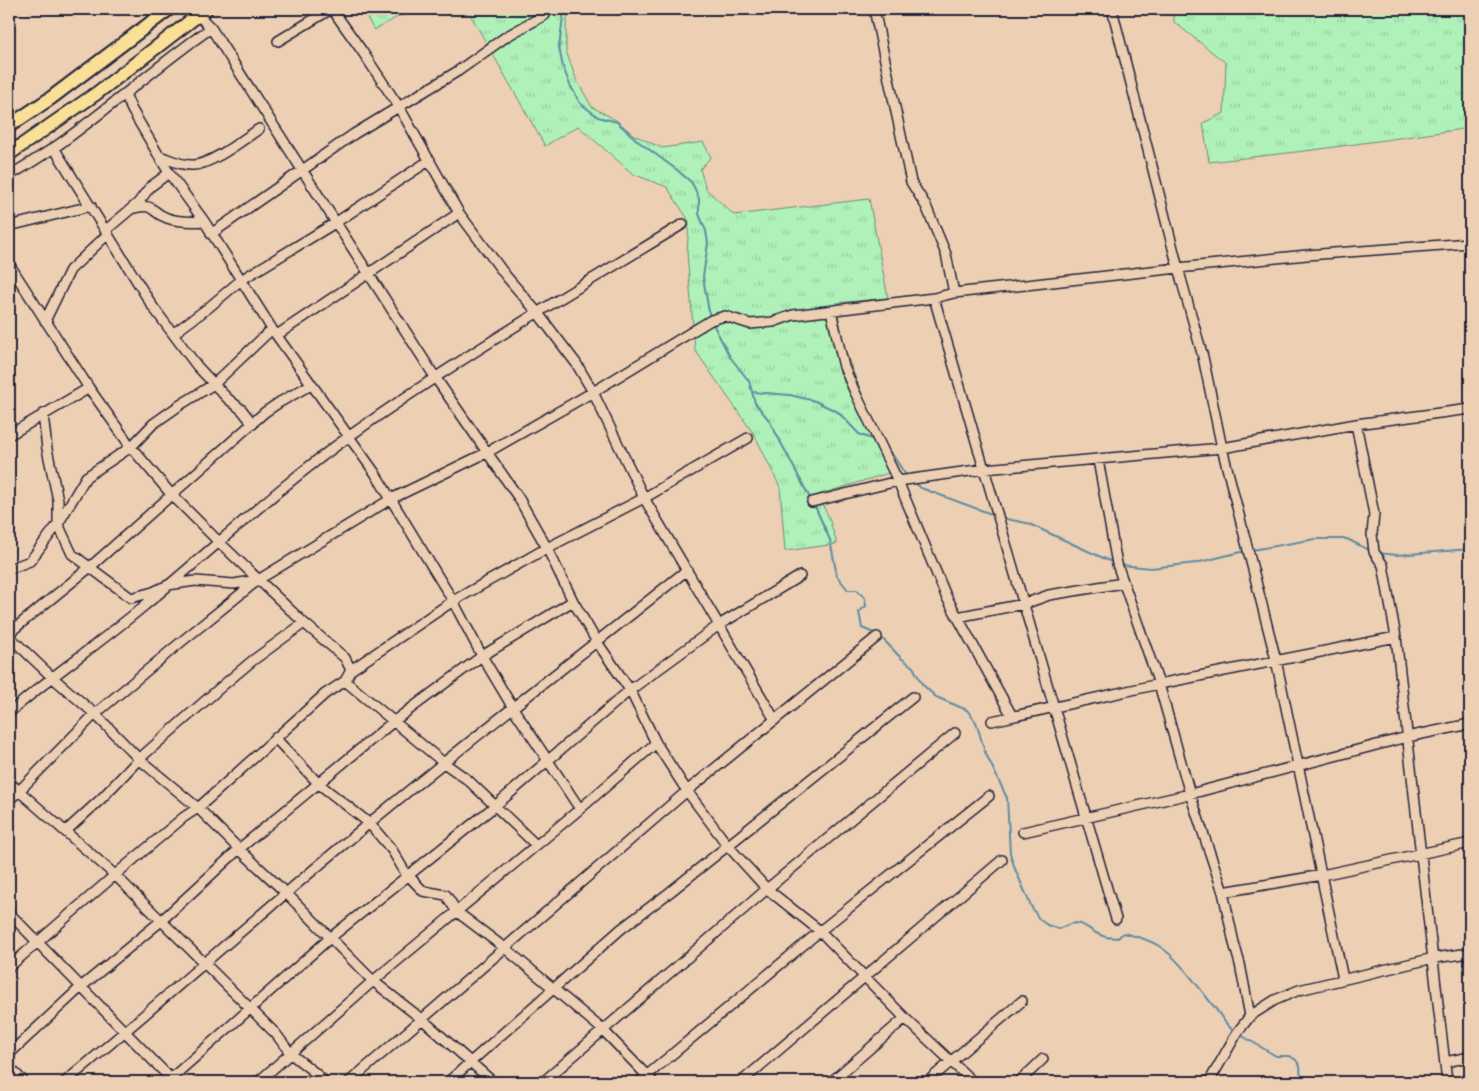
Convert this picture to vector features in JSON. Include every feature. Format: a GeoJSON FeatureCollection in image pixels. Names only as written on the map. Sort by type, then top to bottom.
{"type":"FeatureCollection","features":[{"type":"Feature","properties":{"kind":"highway"},"geometry":{"type":"LineString","coordinates":[[9,126],[51,98],[169,9]]}},
{"type":"Feature","properties":{"kind":"highway"},"geometry":{"type":"LineString","coordinates":[[9,154],[97,93],[202,12]]}},
{"type":"Feature","properties":{"kind":"street"},"geometry":{"type":"LineString","coordinates":[[278,41],[331,9],[362,51],[399,108],[459,213],[506,276],[537,312],[576,363],[593,392],[644,498],[775,720]]}},
{"type":"Feature","properties":{"kind":"street"},"geometry":{"type":"LineString","coordinates":[[874,9],[911,182],[926,206],[946,254],[954,293]]}},
{"type":"Feature","properties":{"kind":"street"},"geometry":{"type":"LineString","coordinates":[[1112,9],[1178,268],[1203,357],[1222,448],[1276,660],[1343,979]]}},
{"type":"Feature","properties":{"kind":"street"},"geometry":{"type":"LineString","coordinates":[[202,12],[301,170],[435,377],[518,497],[597,642],[630,690],[656,743],[687,791],[728,846],[767,889],[820,931],[905,1018],[972,1082]]}},
{"type":"Feature","properties":{"kind":"street"},"geometry":{"type":"LineString","coordinates":[[211,234],[354,134],[399,108],[458,71],[507,36],[544,15]]}},
{"type":"Feature","properties":{"kind":"street"},"geometry":{"type":"LineString","coordinates":[[9,176],[54,148],[171,55],[211,28]]}},
{"type":"Feature","properties":{"kind":"street"},"geometry":{"type":"LineString","coordinates":[[124,94],[169,173],[204,222],[274,332],[375,473],[453,601],[482,656],[513,708],[580,809]]}},
{"type":"Feature","properties":{"kind":"street"},"geometry":{"type":"LineString","coordinates":[[160,156],[182,164],[196,165],[228,150],[259,129]]}},
{"type":"Feature","properties":{"kind":"street"},"geometry":{"type":"LineString","coordinates":[[54,148],[153,307],[198,366],[227,398],[242,410],[253,424]]}},
{"type":"Feature","properties":{"kind":"street"},"geometry":{"type":"LineString","coordinates":[[174,333],[208,308],[240,280],[335,223],[430,160]]}},
{"type":"Feature","properties":{"kind":"street"},"geometry":{"type":"LineString","coordinates":[[46,321],[70,270],[128,210],[138,203],[150,187],[169,173]]}},
{"type":"Feature","properties":{"kind":"street"},"geometry":{"type":"LineString","coordinates":[[9,226],[91,206]]}},
{"type":"Feature","properties":{"kind":"street"},"geometry":{"type":"LineString","coordinates":[[128,210],[141,206],[149,207],[168,219],[204,222]]}},
{"type":"Feature","properties":{"kind":"street"},"geometry":{"type":"LineString","coordinates":[[9,569],[30,561],[58,524],[86,477],[130,447],[153,424],[214,384],[274,332],[368,274],[459,213]]}},
{"type":"Feature","properties":{"kind":"street"},"geometry":{"type":"LineString","coordinates":[[9,713],[143,606],[218,541],[349,436],[435,377],[537,312],[683,224]]}},
{"type":"Feature","properties":{"kind":"street"},"geometry":{"type":"LineString","coordinates":[[9,800],[95,714],[180,642],[258,580],[391,499],[486,453],[593,392],[711,320],[725,316],[750,324],[773,322],[793,315],[934,298],[954,293],[1307,255],[1470,242]]}},
{"type":"Feature","properties":{"kind":"street"},"geometry":{"type":"LineString","coordinates":[[9,264],[89,388],[130,447],[171,494],[218,541],[258,580],[345,658],[350,670]]}},
{"type":"Feature","properties":{"kind":"street"},"geometry":{"type":"LineString","coordinates":[[934,298],[1116,918]]}},
{"type":"Feature","properties":{"kind":"street"},"geometry":{"type":"LineString","coordinates":[[831,311],[844,367],[898,481],[946,596],[1012,716]]}},
{"type":"Feature","properties":{"kind":"street"},"geometry":{"type":"LineString","coordinates":[[312,384],[280,402],[253,424],[171,494],[89,568],[9,634],[52,677],[95,714],[139,759],[198,808],[286,892],[373,981],[423,1020],[493,1082]]}},
{"type":"Feature","properties":{"kind":"street"},"geometry":{"type":"LineString","coordinates":[[9,435],[89,388]]}},
{"type":"Feature","properties":{"kind":"street"},"geometry":{"type":"LineString","coordinates":[[812,502],[898,481],[984,469],[1222,448],[1356,424],[1470,409]]}},
{"type":"Feature","properties":{"kind":"street"},"geometry":{"type":"LineString","coordinates":[[43,414],[47,449],[58,500],[58,524],[72,554],[89,568],[104,576],[132,598],[168,585],[195,581],[234,584],[258,580]]}},
{"type":"Feature","properties":{"kind":"street"},"geometry":{"type":"LineString","coordinates":[[1356,424],[1374,514],[1372,534],[1374,552],[1384,565],[1396,637],[1447,1082]]}},
{"type":"Feature","properties":{"kind":"street"},"geometry":{"type":"LineString","coordinates":[[9,968],[37,941],[198,808],[325,694],[345,681],[350,670],[453,601],[547,548],[644,498],[748,438]]}},
{"type":"Feature","properties":{"kind":"street"},"geometry":{"type":"LineString","coordinates":[[1098,460],[1117,564],[1159,684],[1190,794],[1223,892],[1250,1016]]}},
{"type":"Feature","properties":{"kind":"street"},"geometry":{"type":"LineString","coordinates":[[65,1082],[369,823],[687,570]]}},
{"type":"Feature","properties":{"kind":"street"},"geometry":{"type":"LineString","coordinates":[[9,913],[171,1081],[330,938],[495,806],[630,690],[719,625],[800,576]]}},
{"type":"Feature","properties":{"kind":"street"},"geometry":{"type":"LineString","coordinates":[[957,617],[1024,604],[1049,595],[1123,583]]}},
{"type":"Feature","properties":{"kind":"street"},"geometry":{"type":"LineString","coordinates":[[9,1054],[81,987],[161,921],[239,849],[394,721],[482,656],[573,600]]}},
{"type":"Feature","properties":{"kind":"street"},"geometry":{"type":"LineString","coordinates":[[66,831],[101,799],[139,759],[220,687],[304,622]]}},
{"type":"Feature","properties":{"kind":"street"},"geometry":{"type":"LineString","coordinates":[[350,1082],[687,791],[877,637]]}},
{"type":"Feature","properties":{"kind":"street"},"geometry":{"type":"LineString","coordinates":[[992,721],[1159,684],[1396,637]]}},
{"type":"Feature","properties":{"kind":"street"},"geometry":{"type":"LineString","coordinates":[[345,681],[444,763],[468,780],[536,845]]}},
{"type":"Feature","properties":{"kind":"street"},"geometry":{"type":"LineString","coordinates":[[448,1082],[621,929],[728,846],[913,697]]}},
{"type":"Feature","properties":{"kind":"street"},"geometry":{"type":"LineString","coordinates":[[1023,832],[1190,794],[1407,737],[1470,724]]}},
{"type":"Feature","properties":{"kind":"street"},"geometry":{"type":"LineString","coordinates":[[543,1082],[767,889],[955,733]]}},
{"type":"Feature","properties":{"kind":"street"},"geometry":{"type":"LineString","coordinates":[[275,738],[318,784],[369,823],[392,850],[408,876],[422,891],[446,895],[457,912],[506,949],[603,1030],[650,1079]]}},
{"type":"Feature","properties":{"kind":"street"},"geometry":{"type":"LineString","coordinates":[[258,1082],[373,981],[580,809],[656,743]]}},
{"type":"Feature","properties":{"kind":"street"},"geometry":{"type":"LineString","coordinates":[[9,782],[115,875],[276,1034],[291,1054],[325,1082]]}},
{"type":"Feature","properties":{"kind":"street"},"geometry":{"type":"LineString","coordinates":[[639,1082],[650,1079],[820,931],[989,796]]}},
{"type":"Feature","properties":{"kind":"street"},"geometry":{"type":"LineString","coordinates":[[1223,892],[1322,875],[1470,843]]}},
{"type":"Feature","properties":{"kind":"street"},"geometry":{"type":"LineString","coordinates":[[740,1082],[1002,860]]}},
{"type":"Feature","properties":{"kind":"street"},"geometry":{"type":"LineString","coordinates":[[1210,1082],[1237,1033],[1250,1016],[1275,1000],[1299,990],[1343,979],[1434,958],[1470,952]]}},
{"type":"Feature","properties":{"kind":"street"},"geometry":{"type":"LineString","coordinates":[[928,1082],[1022,1001]]}},
{"type":"Feature","properties":{"kind":"street"},"geometry":{"type":"LineString","coordinates":[[831,1082],[905,1018]]}},
{"type":"Feature","properties":{"kind":"street"},"geometry":{"type":"LineString","coordinates":[[1445,1062],[1470,1057]]}},
{"type":"Feature","properties":{"kind":"street"},"geometry":{"type":"LineString","coordinates":[[1019,1082],[1043,1059]]}},
{"type":"Feature","properties":{"kind":"street"},"geometry":{"type":"LineString","coordinates":[[9,1067],[24,1082]]}},
{"type":"Feature","properties":{"kind":"green space"},"geometry":{"type":"Polygon","coordinates":[[[362,9],[412,9],[374,30],[362,9]]]}},
{"type":"Feature","properties":{"kind":"green space"},"geometry":{"type":"Polygon","coordinates":[[[467,9],[569,9],[566,25],[566,51],[576,79],[592,107],[616,120],[634,135],[662,148],[703,142],[711,157],[700,169],[706,189],[734,215],[869,199],[888,298],[836,303],[845,351],[871,417],[898,470],[818,495],[829,518],[837,544],[785,551],[780,487],[755,436],[695,350],[687,253],[689,221],[667,187],[633,174],[578,126],[545,146],[467,9]]]}},
{"type":"Feature","properties":{"kind":"green space"},"geometry":{"type":"Polygon","coordinates":[[[1174,9],[1470,9],[1470,128],[1313,150],[1209,162],[1203,123],[1224,113],[1226,63],[1174,22],[1174,9]]]}},
{"type":"Feature","properties":{"kind":"waterway"},"geometry":{"type":"LineString","coordinates":[[564,9],[559,48],[563,67],[580,103],[598,117],[617,122],[639,142],[691,182],[695,189],[699,199],[699,214],[706,231],[708,243],[703,277],[710,318]]}},
{"type":"Feature","properties":{"kind":"waterway"},"geometry":{"type":"LineString","coordinates":[[712,322],[730,357],[749,381],[755,403],[769,420],[811,500]]}},
{"type":"Feature","properties":{"kind":"waterway"},"geometry":{"type":"LineString","coordinates":[[752,392],[790,395],[815,401],[838,412],[859,434],[876,441]]}},
{"type":"Feature","properties":{"kind":"waterway"},"geometry":{"type":"LineString","coordinates":[[886,448],[908,477]]}},
{"type":"Feature","properties":{"kind":"waterway"},"geometry":{"type":"LineString","coordinates":[[914,482],[921,488],[994,515]]}},
{"type":"Feature","properties":{"kind":"waterway"},"geometry":{"type":"LineString","coordinates":[[814,504],[830,540],[837,576],[848,590],[857,590],[865,598],[866,606],[859,612],[862,628],[876,634]]}},
{"type":"Feature","properties":{"kind":"waterway"},"geometry":{"type":"LineString","coordinates":[[1001,518],[1027,523],[1114,563]]}},
{"type":"Feature","properties":{"kind":"waterway"},"geometry":{"type":"LineString","coordinates":[[1252,550],[1315,539],[1347,539],[1371,551]]}},
{"type":"Feature","properties":{"kind":"waterway"},"geometry":{"type":"LineString","coordinates":[[1378,553],[1397,555],[1470,549]]}},
{"type":"Feature","properties":{"kind":"waterway"},"geometry":{"type":"LineString","coordinates":[[1121,565],[1151,568],[1196,563],[1245,551]]}},
{"type":"Feature","properties":{"kind":"waterway"},"geometry":{"type":"LineString","coordinates":[[880,636],[901,658],[913,667],[922,684],[936,697],[967,710],[976,722],[985,752],[1007,798],[1010,853],[1015,869],[1032,908],[1039,919],[1047,925],[1059,929],[1074,923],[1106,937],[1118,938],[1123,933],[1155,944],[1166,951],[1180,965],[1235,1032]]}},
{"type":"Feature","properties":{"kind":"waterway"},"geometry":{"type":"LineString","coordinates":[[1239,1034],[1276,1056],[1290,1056],[1296,1060],[1300,1066],[1301,1082]]}}]}
